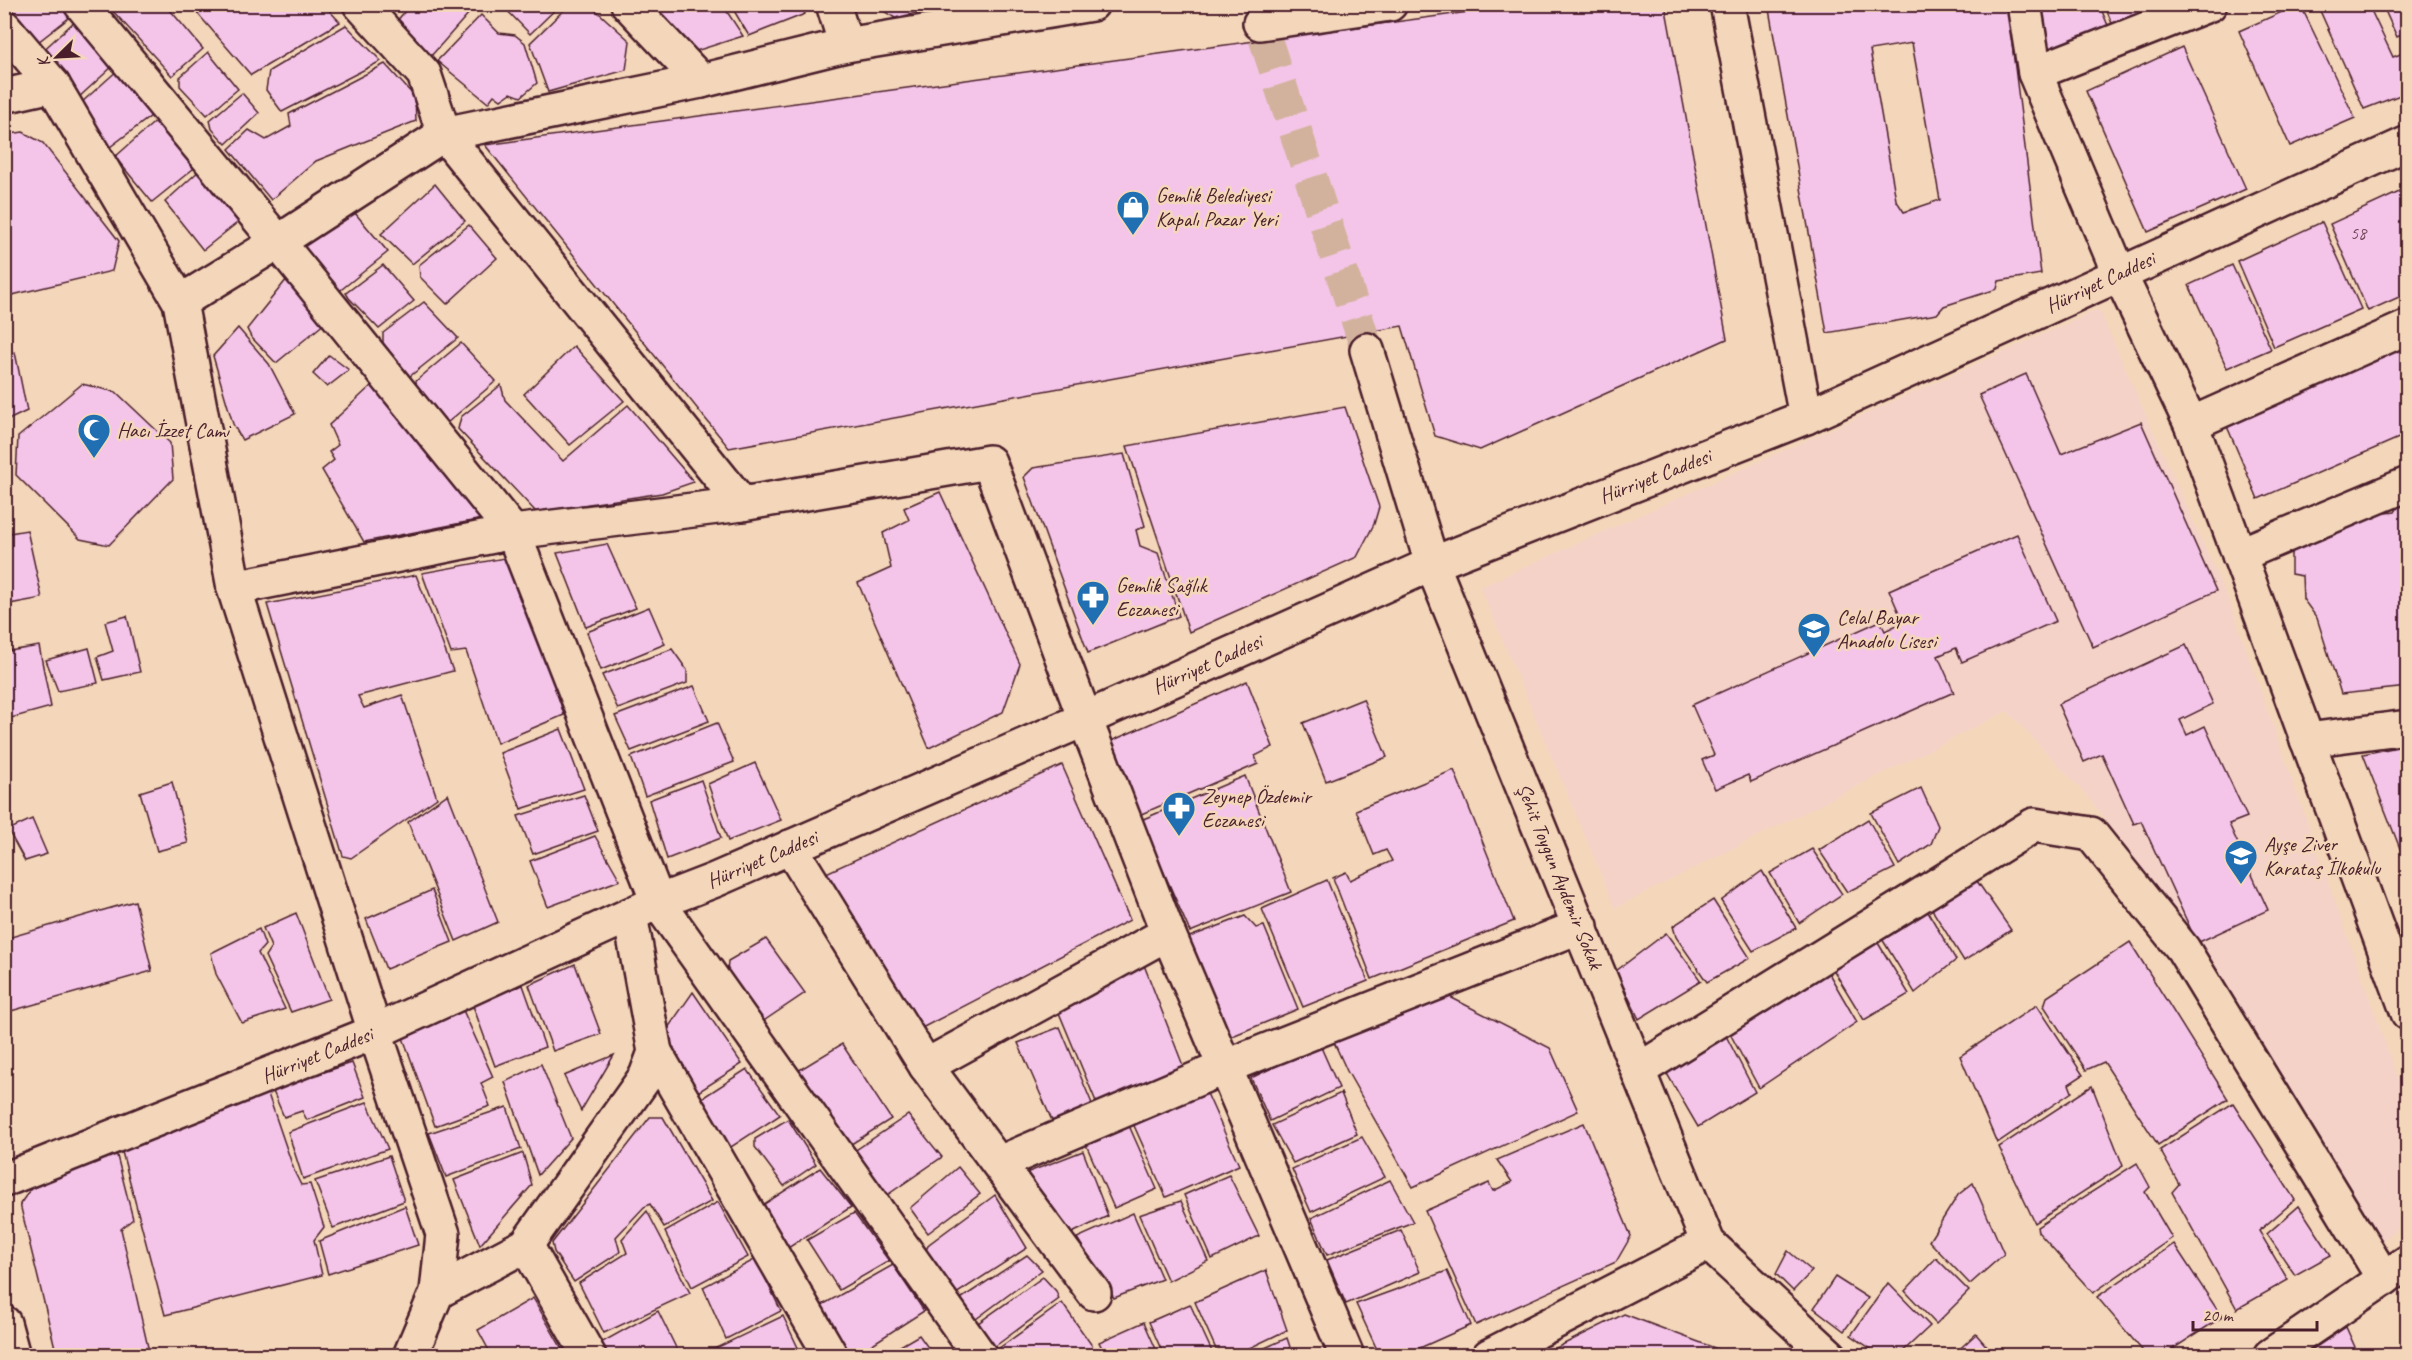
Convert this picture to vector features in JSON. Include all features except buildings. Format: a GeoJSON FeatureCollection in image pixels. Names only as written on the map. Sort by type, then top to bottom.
{"type":"FeatureCollection","features":[{"type":"Feature","properties":{"kind":"street"},"geometry":{"type":"LineString","coordinates":[[81,4],[513,532],[644,909],[655,1052],[646,1076],[526,1245],[437,1292]]}},
{"type":"Feature","properties":{"kind":"street"},"geometry":{"type":"LineString","coordinates":[[360,4],[424,74],[444,134],[742,504]]}},
{"type":"Feature","properties":{"kind":"street"},"geometry":{"type":"LineString","coordinates":[[628,4],[701,81]]}},
{"type":"Feature","properties":{"kind":"street"},"geometry":{"type":"LineString","coordinates":[[833,4],[846,45]]}},
{"type":"Feature","properties":{"kind":"street"},"geometry":{"type":"LineString","coordinates":[[180,302],[278,242],[444,134],[701,81],[846,45],[1092,4]]}},
{"type":"Feature","properties":{"kind":"street"},"geometry":{"type":"LineString","coordinates":[[1263,18],[1390,4]]}},
{"type":"Feature","properties":{"kind":"street"},"geometry":{"type":"LineString","coordinates":[[1726,4],[1806,417]]}},
{"type":"Feature","properties":{"kind":"street"},"geometry":{"type":"LineString","coordinates":[[2024,4],[2035,73],[2119,273],[2191,424],[2408,1013]]}},
{"type":"Feature","properties":{"kind":"street"},"geometry":{"type":"LineString","coordinates":[[2035,73],[2210,4]]}},
{"type":"Feature","properties":{"kind":"street"},"geometry":{"type":"LineString","coordinates":[[4,27],[53,85],[180,302],[234,588],[375,1032],[443,1234],[437,1292],[410,1356]]}},
{"type":"Feature","properties":{"kind":"street"},"geometry":{"type":"LineString","coordinates":[[4,96],[53,85]]}},
{"type":"Feature","properties":{"kind":"street","name":"Hürriyet Caddesi"},"geometry":{"type":"LineString","coordinates":[[4,1180],[375,1032],[644,909],[1085,719],[1432,564],[1806,417],[2408,143]]}},
{"type":"Feature","properties":{"kind":"street"},"geometry":{"type":"LineString","coordinates":[[2191,424],[2408,327]]}},
{"type":"Feature","properties":{"kind":"street","name":"Şehit Toygun Aydemir Sokak"},"geometry":{"type":"LineString","coordinates":[[1366,350],[1432,564],[1708,1243],[1830,1356]]}},
{"type":"Feature","properties":{"kind":"street"},"geometry":{"type":"LineString","coordinates":[[234,588],[513,532],[742,504],[989,462],[1168,933],[1347,1356]]}},
{"type":"Feature","properties":{"kind":"street"},"geometry":{"type":"LineString","coordinates":[[2239,555],[2408,484]]}},
{"type":"Feature","properties":{"kind":"street"},"geometry":{"type":"LineString","coordinates":[[2307,740],[2408,727]]}},
{"type":"Feature","properties":{"kind":"street"},"geometry":{"type":"LineString","coordinates":[[1639,1070],[2034,825],[2091,834],[2183,949],[2396,1271],[2270,1356]]}},
{"type":"Feature","properties":{"kind":"street"},"geometry":{"type":"LineString","coordinates":[[790,847],[926,1066],[1094,1293]]}},
{"type":"Feature","properties":{"kind":"street"},"geometry":{"type":"LineString","coordinates":[[644,909],[980,1356]]}},
{"type":"Feature","properties":{"kind":"street"},"geometry":{"type":"LineString","coordinates":[[999,1163],[1225,1067],[1581,926]]}},
{"type":"Feature","properties":{"kind":"street"},"geometry":{"type":"LineString","coordinates":[[926,1066],[1168,933]]}},
{"type":"Feature","properties":{"kind":"street"},"geometry":{"type":"LineString","coordinates":[[655,1052],[831,1356]]}},
{"type":"Feature","properties":{"kind":"street"},"geometry":{"type":"LineString","coordinates":[[1489,1356],[1708,1243]]}},
{"type":"Feature","properties":{"kind":"street"},"geometry":{"type":"LineString","coordinates":[[526,1245],[589,1356]]}},
{"type":"Feature","properties":{"kind":"street"},"geometry":{"type":"LineString","coordinates":[[4,1323],[13,1356]]}},
{"type":"Feature","properties":{"kind":"shaded area","name":"Celal Bayar Anadolu Lisesi"},"geometry":{"type":"Polygon","coordinates":[[[2099,309],[2231,606],[2407,1105],[2407,1222],[2381,1242],[2216,971],[2089,798],[2007,711],[1615,908],[1480,587],[2099,309]]]}},
{"type":"Feature","properties":{"kind":"tunnel"},"geometry":{"type":"LineString","coordinates":[[1265,38],[1367,350]]}},
{"type":"Feature","properties":{"kind":"place","name":"Gemlik Belediyesi Kapalı Pazar Yeri"},"geometry":{"type":"Point","coordinates":[1133,236]}},
{"type":"Feature","properties":{"kind":"place","name":"Hacı İzzet Cami"},"geometry":{"type":"Point","coordinates":[94,459]}},
{"type":"Feature","properties":{"kind":"place","name":"Gemlik Sağlık Eczanesi"},"geometry":{"type":"Point","coordinates":[1093,626]}},
{"type":"Feature","properties":{"kind":"place","name":"Celal Bayar Anadolu Lisesi"},"geometry":{"type":"Point","coordinates":[1814,658]}},
{"type":"Feature","properties":{"kind":"place","name":"Zeynep Özdemir Eczanesi"},"geometry":{"type":"Point","coordinates":[1179,837]}},
{"type":"Feature","properties":{"kind":"place","name":"Ayşe Ziver Karataş İlkokulu"},"geometry":{"type":"Point","coordinates":[2241,885]}}]}
